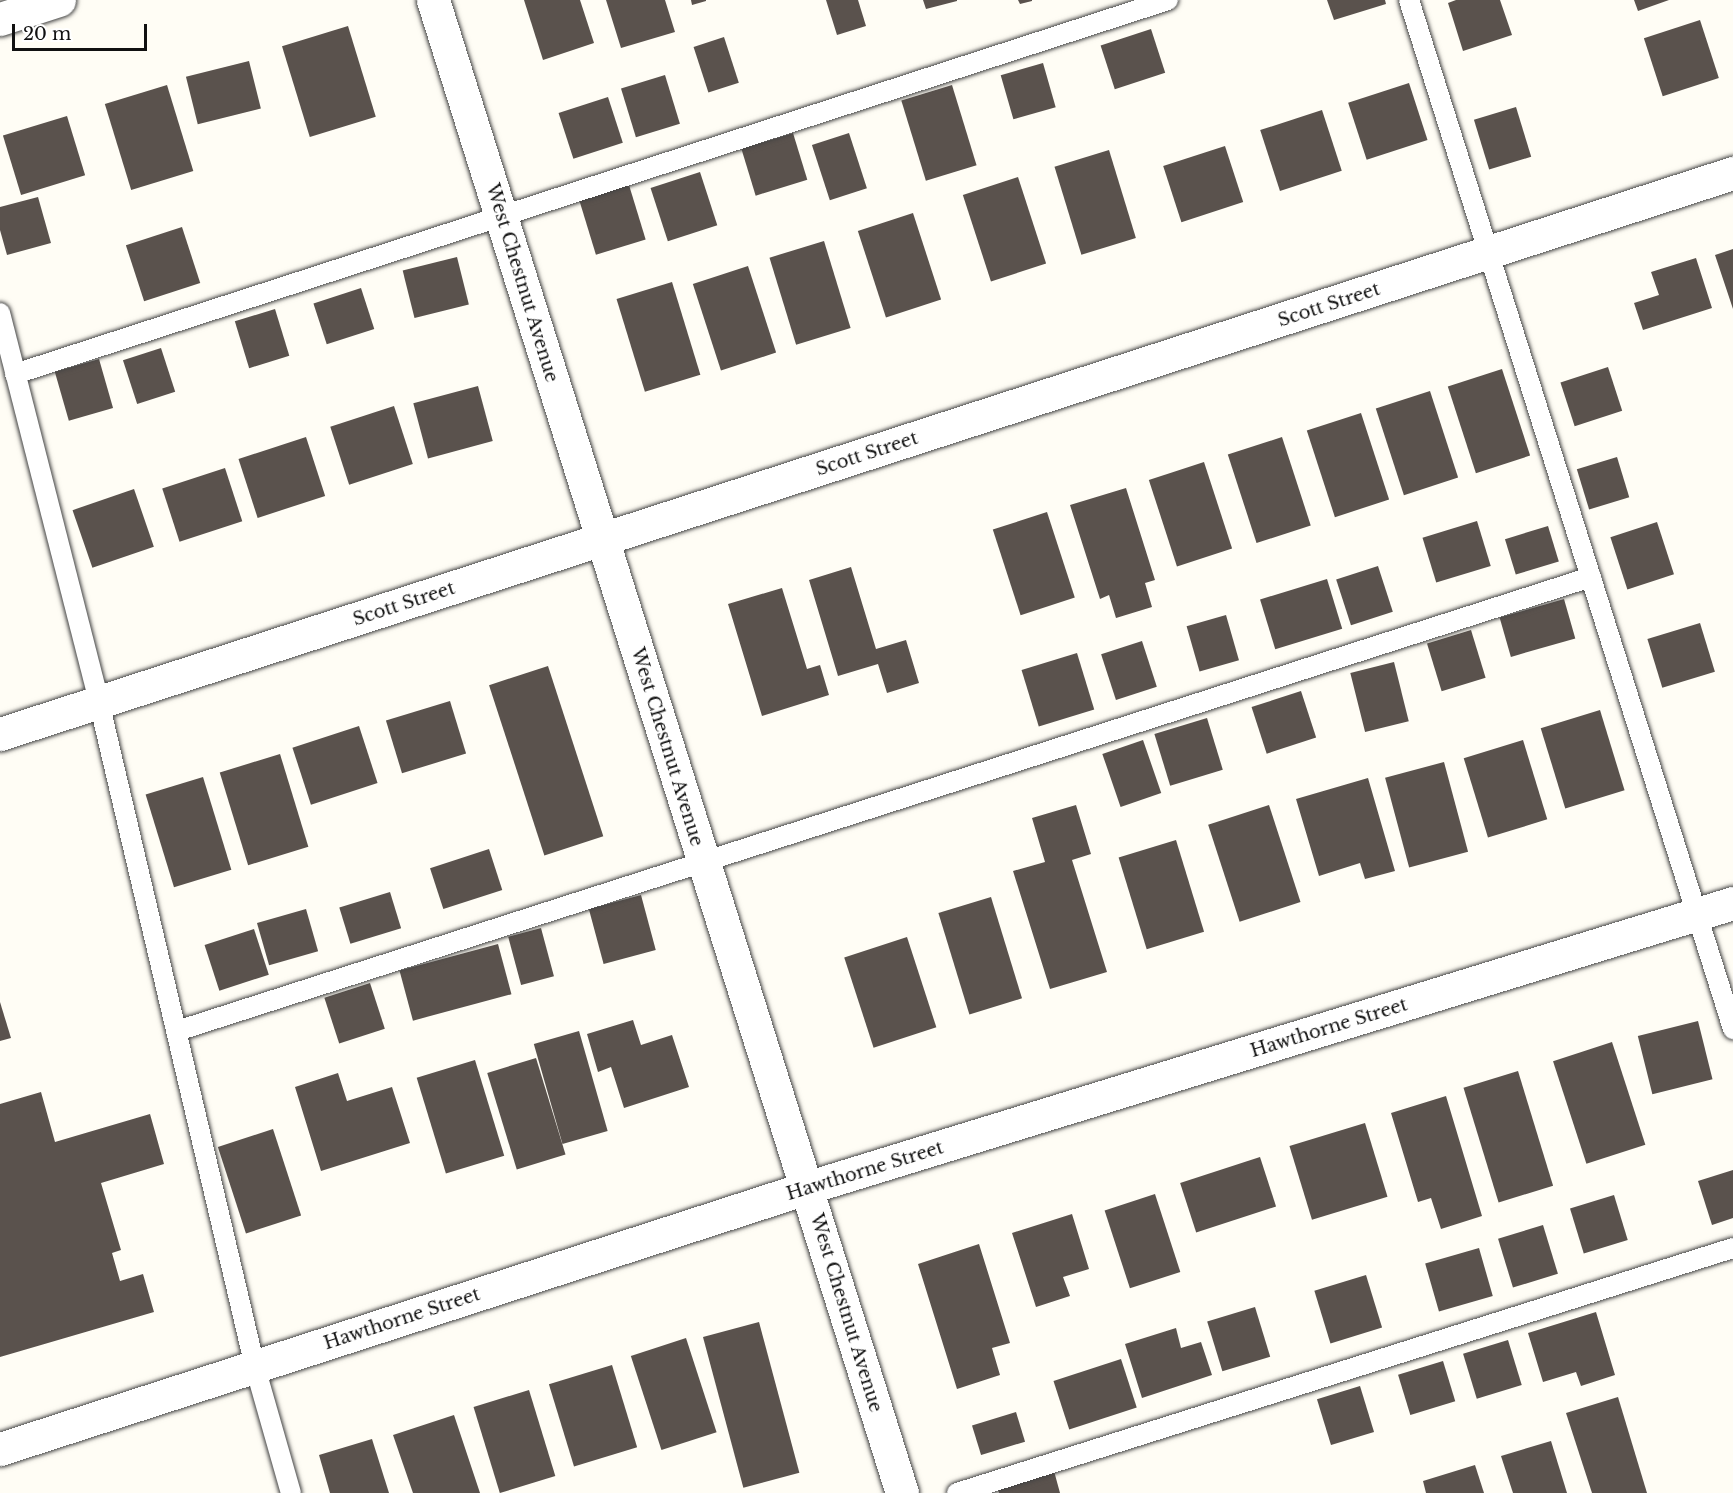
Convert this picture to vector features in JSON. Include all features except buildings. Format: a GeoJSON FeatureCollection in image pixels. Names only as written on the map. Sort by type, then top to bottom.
{"type":"FeatureCollection","features":[{"type":"Feature","properties":{"kind":"street"},"geometry":{"type":"LineString","coordinates":[[0,19],[59,0]]}},
{"type":"Feature","properties":{"kind":"street","name":"West Chestnut Avenue"},"geometry":{"type":"LineString","coordinates":[[433,0],[902,1493]]}},
{"type":"Feature","properties":{"kind":"street","name":"Scott Street"},"geometry":{"type":"LineString","coordinates":[[0,734],[1489,254],[1733,173]]}},
{"type":"Feature","properties":{"kind":"street","name":"Hawthorne Street"},"geometry":{"type":"LineString","coordinates":[[0,1449],[807,1188],[1733,903]]}},
{"type":"Feature","properties":{"kind":"lane"},"geometry":{"type":"LineString","coordinates":[[15,374],[1168,0]]}},
{"type":"Feature","properties":{"kind":"lane"},"geometry":{"type":"LineString","coordinates":[[1409,0],[1733,1029]]}},
{"type":"Feature","properties":{"kind":"lane"},"geometry":{"type":"LineString","coordinates":[[0,313],[99,702],[255,1367],[291,1493]]}},
{"type":"Feature","properties":{"kind":"lane"},"geometry":{"type":"LineString","coordinates":[[177,1030],[1591,577]]}},
{"type":"Feature","properties":{"kind":"lane"},"geometry":{"type":"LineString","coordinates":[[957,1493],[1733,1248]]}}]}
